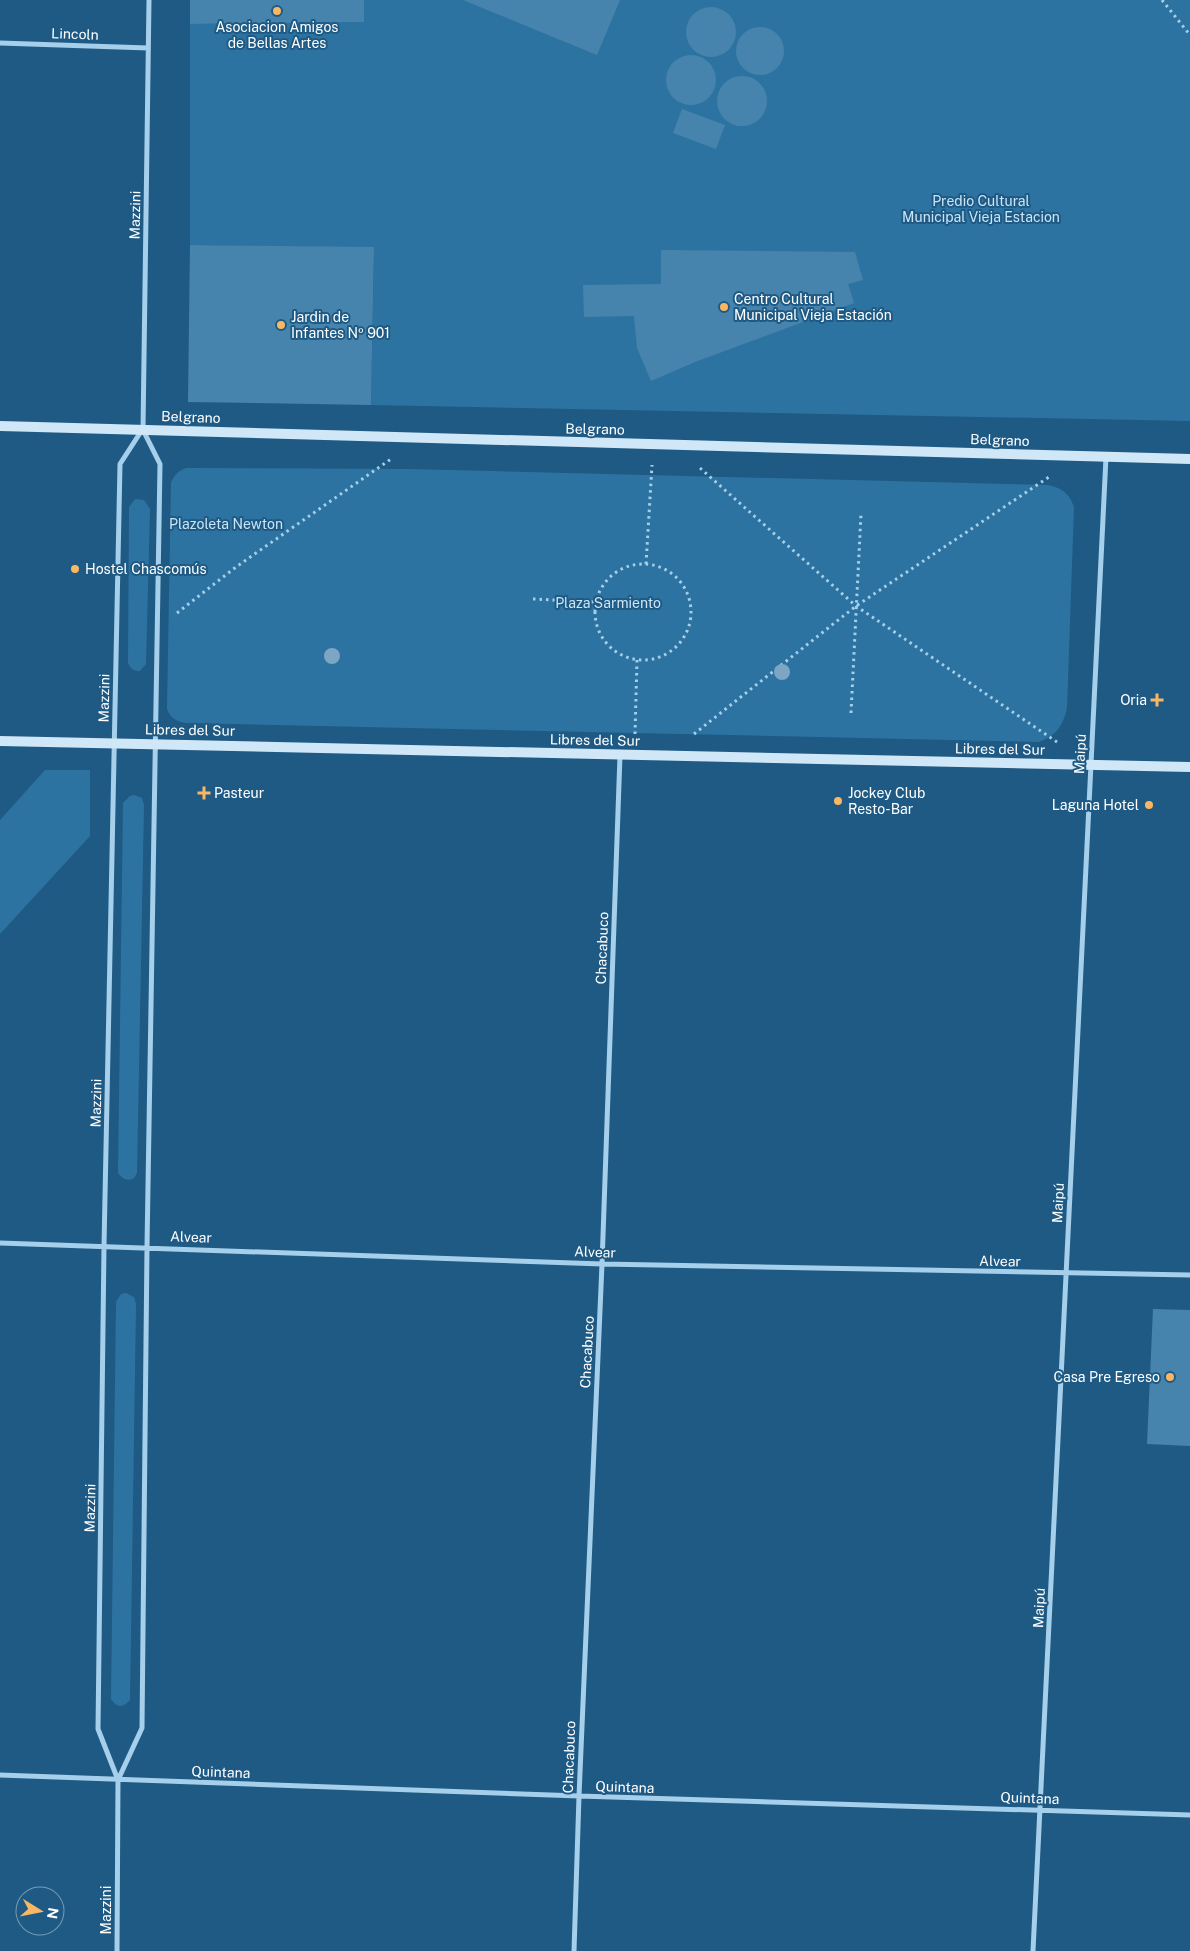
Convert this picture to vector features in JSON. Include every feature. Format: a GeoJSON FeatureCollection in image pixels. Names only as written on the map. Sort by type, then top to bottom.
{"type":"FeatureCollection","features":[{"type":"Feature","properties":{"kind":"main road","name":"Belgrano"},"geometry":{"type":"LineString","coordinates":[[0,426],[1190,459]]}},
{"type":"Feature","properties":{"kind":"main road","name":"Libres del Sur"},"geometry":{"type":"LineString","coordinates":[[0,740],[1190,767]]}},
{"type":"Feature","properties":{"kind":"street","name":"Mazzini"},"geometry":{"type":"LineString","coordinates":[[118,1780],[142,1728],[147,1247],[160,464],[142,430],[150,0]]}},
{"type":"Feature","properties":{"kind":"street","name":"Lincoln"},"geometry":{"type":"LineString","coordinates":[[0,43],[148,48]]}},
{"type":"Feature","properties":{"kind":"street","name":"Mazzini"},"geometry":{"type":"LineString","coordinates":[[118,1951],[118,1780],[98,1729],[104,1246],[120,464],[142,430]]}},
{"type":"Feature","properties":{"kind":"street","name":"Maipú"},"geometry":{"type":"LineString","coordinates":[[1033,1951],[1106,457]]}},
{"type":"Feature","properties":{"kind":"street","name":"Chacabuco"},"geometry":{"type":"LineString","coordinates":[[574,1951],[602,1264],[620,754]]}},
{"type":"Feature","properties":{"kind":"street","name":"Alvear"},"geometry":{"type":"LineString","coordinates":[[0,1243],[602,1264],[1190,1276]]}},
{"type":"Feature","properties":{"kind":"street","name":"Quintana"},"geometry":{"type":"LineString","coordinates":[[0,1775],[579,1796],[1190,1815]]}},
{"type":"Feature","properties":{"kind":"path"},"geometry":{"type":"LineString","coordinates":[[1162,0],[1190,35]]}},
{"type":"Feature","properties":{"kind":"path"},"geometry":{"type":"LineString","coordinates":[[157,629],[236,567],[423,438]]}},
{"type":"Feature","properties":{"kind":"path"},"geometry":{"type":"LineString","coordinates":[[646,564],[653,444]]}},
{"type":"Feature","properties":{"kind":"path"},"geometry":{"type":"LineString","coordinates":[[674,445],[856,606],[1058,743]]}},
{"type":"Feature","properties":{"kind":"path"},"geometry":{"type":"LineString","coordinates":[[666,756],[856,606],[1080,456]]}},
{"type":"Feature","properties":{"kind":"path"},"geometry":{"type":"LineString","coordinates":[[851,713],[861,514]]}},
{"type":"Feature","properties":{"kind":"path"},"geometry":{"type":"LineString","coordinates":[[646,564],[655,565],[669,571],[681,582],[689,596],[691,612],[688,628],[680,642],[669,653],[653,659],[637,660],[622,655],[609,646],[600,633],[595,618],[596,602],[601,588],[611,575],[624,567],[646,564]]}},
{"type":"Feature","properties":{"kind":"path"},"geometry":{"type":"LineString","coordinates":[[533,599],[596,602]]}},
{"type":"Feature","properties":{"kind":"path"},"geometry":{"type":"LineString","coordinates":[[634,755],[637,660]]}},
{"type":"Feature","properties":{"kind":"green space","name":"Predio Cultural Municipal Vieja Estacion"},"geometry":{"type":"Polygon","coordinates":[[[364,0],[1190,0],[1190,421],[371,405],[374,248],[190,245],[190,24],[364,22],[364,0]]]}},
{"type":"Feature","properties":{"kind":"green space","name":"Plaza Sarmiento"},"geometry":{"type":"Polygon","coordinates":[[[186,468],[410,469],[1053,486],[1070,498],[1074,507],[1067,708],[1058,730],[1050,737],[1039,742],[186,723],[174,719],[167,709],[171,483],[181,470],[186,468]]]}},
{"type":"Feature","properties":{"kind":"green space"},"geometry":{"type":"Polygon","coordinates":[[[135,499],[144,500],[150,509],[146,664],[140,671],[132,669],[128,663],[129,507],[135,499]]]}},
{"type":"Feature","properties":{"kind":"green space"},"geometry":{"type":"Polygon","coordinates":[[[45,770],[90,770],[90,836],[0,934],[0,820],[45,770]]]}},
{"type":"Feature","properties":{"kind":"green space"},"geometry":{"type":"Polygon","coordinates":[[[134,795],[142,798],[144,805],[137,1173],[134,1178],[127,1180],[118,1173],[123,803],[130,796],[134,795]]]}},
{"type":"Feature","properties":{"kind":"green space"},"geometry":{"type":"Polygon","coordinates":[[[126,1293],[134,1297],[136,1304],[130,1700],[120,1706],[111,1699],[116,1302],[121,1294],[126,1293]]]}},
{"type":"Feature","properties":{"kind":"building","name":"Asociacion Amigos de Bellas Artes"},"geometry":{"type":"Polygon","coordinates":[[[190,0],[364,0],[364,22],[190,24],[190,0]]]}},
{"type":"Feature","properties":{"kind":"building"},"geometry":{"type":"Polygon","coordinates":[[[463,0],[620,0],[597,55],[463,0]]]}},
{"type":"Feature","properties":{"kind":"building"},"geometry":{"type":"Polygon","coordinates":[[[716,7],[729,14],[735,22],[735,42],[729,50],[721,56],[706,57],[693,50],[687,42],[686,27],[693,14],[701,8],[716,7]]]}},
{"type":"Feature","properties":{"kind":"building"},"geometry":{"type":"Polygon","coordinates":[[[755,27],[765,27],[777,34],[784,46],[784,56],[777,68],[765,75],[755,75],[747,71],[740,64],[736,56],[736,46],[740,38],[747,31],[755,27]]]}},
{"type":"Feature","properties":{"kind":"building"},"geometry":{"type":"Polygon","coordinates":[[[691,55],[705,59],[712,66],[716,80],[712,94],[705,101],[691,105],[677,101],[670,94],[666,80],[670,66],[677,59],[691,55]]]}},
{"type":"Feature","properties":{"kind":"building"},"geometry":{"type":"Polygon","coordinates":[[[742,76],[760,83],[767,101],[760,119],[742,126],[724,119],[717,101],[724,83],[742,76]]]}},
{"type":"Feature","properties":{"kind":"building"},"geometry":{"type":"Polygon","coordinates":[[[682,109],[725,125],[716,149],[673,133],[682,109]]]}},
{"type":"Feature","properties":{"kind":"building","name":"Jardin de Infantes Nº 901"},"geometry":{"type":"Polygon","coordinates":[[[190,245],[374,247],[371,405],[188,402],[190,245]]]}},
{"type":"Feature","properties":{"kind":"building"},"geometry":{"type":"Polygon","coordinates":[[[661,250],[855,252],[863,280],[848,284],[854,303],[695,362],[651,381],[637,348],[634,316],[584,317],[583,285],[661,284],[661,250]]]}},
{"type":"Feature","properties":{"kind":"building","name":"Casa Pre Egreso"},"geometry":{"type":"Polygon","coordinates":[[[1153,1309],[1190,1310],[1190,1446],[1147,1444],[1153,1309]]]}},
{"type":"Feature","properties":{"kind":"place","name":"Asociacion Amigos de Bellas Artes"},"geometry":{"type":"Point","coordinates":[277,11]}},
{"type":"Feature","properties":{"kind":"place","name":"Centro Cultural Municipal Vieja Estación"},"geometry":{"type":"Point","coordinates":[724,307]}},
{"type":"Feature","properties":{"kind":"place","name":"Jardin de Infantes Nº 901"},"geometry":{"type":"Point","coordinates":[281,325]}},
{"type":"Feature","properties":{"kind":"place","name":"Hostel Chascomús"},"geometry":{"type":"Point","coordinates":[75,569]}},
{"type":"Feature","properties":{"kind":"place","name":"Oria"},"geometry":{"type":"Point","coordinates":[1157,700]}},
{"type":"Feature","properties":{"kind":"place","name":"Pasteur"},"geometry":{"type":"Point","coordinates":[204,793]}},
{"type":"Feature","properties":{"kind":"place","name":"Jockey Club Resto-Bar"},"geometry":{"type":"Point","coordinates":[838,801]}},
{"type":"Feature","properties":{"kind":"place","name":"Laguna Hotel"},"geometry":{"type":"Point","coordinates":[1149,805]}},
{"type":"Feature","properties":{"kind":"place","name":"Casa Pre Egreso"},"geometry":{"type":"Point","coordinates":[1170,1377]}},
{"type":"Feature","properties":{"kind":"park label","name":"Plazoleta Newton"},"geometry":{"type":"Point","coordinates":[226,524]}}]}
